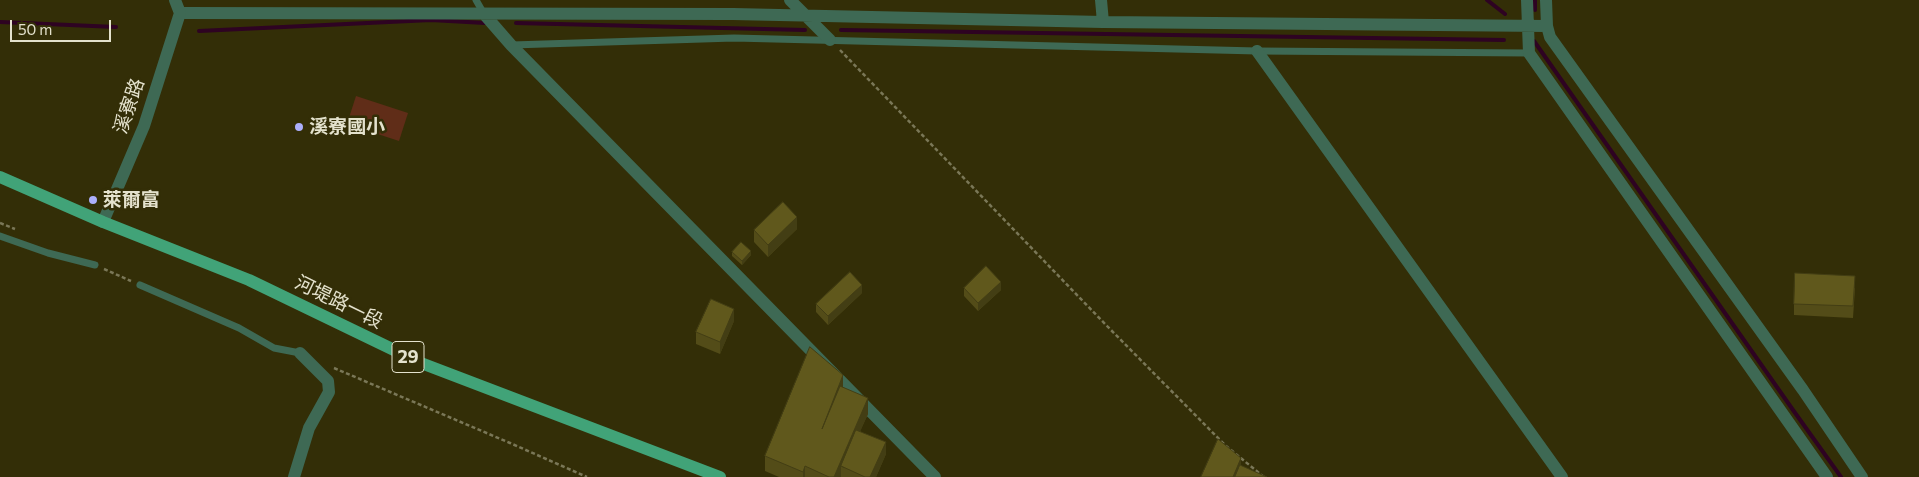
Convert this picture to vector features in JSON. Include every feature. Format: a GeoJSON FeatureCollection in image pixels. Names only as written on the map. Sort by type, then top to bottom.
{"type":"FeatureCollection","features":[{"type":"Feature","properties":{"kind":"main road","name":"河堤路一段"},"geometry":{"type":"LineString","coordinates":[[0,177],[102,222],[249,280],[422,363],[720,477]]}},
{"type":"Feature","properties":{"kind":"street"},"geometry":{"type":"LineString","coordinates":[[176,0],[180,12],[733,14],[1103,22],[1546,26]]}},
{"type":"Feature","properties":{"kind":"street"},"geometry":{"type":"LineString","coordinates":[[790,0],[830,40]]}},
{"type":"Feature","properties":{"kind":"street"},"geometry":{"type":"LineString","coordinates":[[1101,0],[1103,22]]}},
{"type":"Feature","properties":{"kind":"street"},"geometry":{"type":"LineString","coordinates":[[1527,0],[1528,53],[1827,477]]}},
{"type":"Feature","properties":{"kind":"street"},"geometry":{"type":"LineString","coordinates":[[1546,0],[1546,26],[1550,37],[1797,382],[1862,477]]}},
{"type":"Feature","properties":{"kind":"street","name":"溪寮路"},"geometry":{"type":"LineString","coordinates":[[102,222],[144,126],[180,12]]}},
{"type":"Feature","properties":{"kind":"street"},"geometry":{"type":"LineString","coordinates":[[484,14],[511,45],[935,477]]}},
{"type":"Feature","properties":{"kind":"street"},"geometry":{"type":"LineString","coordinates":[[1257,52],[1562,477]]}},
{"type":"Feature","properties":{"kind":"street"},"geometry":{"type":"LineString","coordinates":[[294,477],[309,428],[329,392],[328,381],[300,354]]}},
{"type":"Feature","properties":{"kind":"lane"},"geometry":{"type":"LineString","coordinates":[[476,0],[484,14]]}},
{"type":"Feature","properties":{"kind":"lane"},"geometry":{"type":"LineString","coordinates":[[511,45],[734,38],[1257,52],[1528,53]]}},
{"type":"Feature","properties":{"kind":"lane"},"geometry":{"type":"LineString","coordinates":[[0,236],[48,253],[95,265]]}},
{"type":"Feature","properties":{"kind":"lane"},"geometry":{"type":"LineString","coordinates":[[140,284],[239,328],[274,348],[300,354]]}},
{"type":"Feature","properties":{"kind":"path"},"geometry":{"type":"LineString","coordinates":[[830,40],[1226,446],[1264,477]]}},
{"type":"Feature","properties":{"kind":"shaded area"},"geometry":{"type":"Polygon","coordinates":[[[356,96],[408,113],[399,141],[347,124],[356,96]]]}},
{"type":"Feature","properties":{"kind":"building"},"geometry":{"type":"Polygon","coordinates":[[[783,202],[797,217],[768,245],[754,230],[783,202]]]}},
{"type":"Feature","properties":{"kind":"building"},"geometry":{"type":"Polygon","coordinates":[[[741,242],[751,251],[742,261],[732,252],[741,242]]]}},
{"type":"Feature","properties":{"kind":"building"},"geometry":{"type":"Polygon","coordinates":[[[986,266],[1001,282],[978,303],[964,288],[986,266]]]}},
{"type":"Feature","properties":{"kind":"building"},"geometry":{"type":"Polygon","coordinates":[[[850,272],[862,285],[828,316],[816,304],[850,272]]]}},
{"type":"Feature","properties":{"kind":"building"},"geometry":{"type":"Polygon","coordinates":[[[1795,273],[1855,276],[1853,306],[1794,304],[1795,273]]]}},
{"type":"Feature","properties":{"kind":"building"},"geometry":{"type":"Polygon","coordinates":[[[711,299],[734,309],[720,342],[696,332],[711,299]]]}},
{"type":"Feature","properties":{"kind":"building"},"geometry":{"type":"Polygon","coordinates":[[[810,347],[843,375],[822,429],[840,386],[868,398],[834,477],[829,477],[805,466],[803,472],[765,456],[810,347]]]}},
{"type":"Feature","properties":{"kind":"building"},"geometry":{"type":"Polygon","coordinates":[[[856,430],[886,442],[870,477],[865,477],[841,466],[856,430]]]}},
{"type":"Feature","properties":{"kind":"building"},"geometry":{"type":"Polygon","coordinates":[[[1218,439],[1241,458],[1233,477],[1201,477],[1218,439]]]}},
{"type":"Feature","properties":{"kind":"building"},"geometry":{"type":"Polygon","coordinates":[[[1240,465],[1267,477],[1235,477],[1240,465]]]}},
{"type":"Feature","properties":{"kind":"waterway"},"geometry":{"type":"LineString","coordinates":[[1487,0],[1505,14]]}},
{"type":"Feature","properties":{"kind":"waterway"},"geometry":{"type":"LineString","coordinates":[[1535,0],[1535,10]]}},
{"type":"Feature","properties":{"kind":"waterway"},"geometry":{"type":"LineString","coordinates":[[199,31],[431,20],[485,23]]}},
{"type":"Feature","properties":{"kind":"waterway"},"geometry":{"type":"LineString","coordinates":[[0,22],[116,27]]}},
{"type":"Feature","properties":{"kind":"waterway"},"geometry":{"type":"LineString","coordinates":[[516,23],[805,30]]}},
{"type":"Feature","properties":{"kind":"waterway"},"geometry":{"type":"LineString","coordinates":[[841,30],[1504,40]]}},
{"type":"Feature","properties":{"kind":"waterway"},"geometry":{"type":"LineString","coordinates":[[1534,41],[1841,477]]}},
{"type":"Feature","properties":{"kind":"place","name":"溪寮國小"},"geometry":{"type":"Point","coordinates":[299,127]}},
{"type":"Feature","properties":{"kind":"place","name":"萊爾富"},"geometry":{"type":"Point","coordinates":[93,200]}}]}
